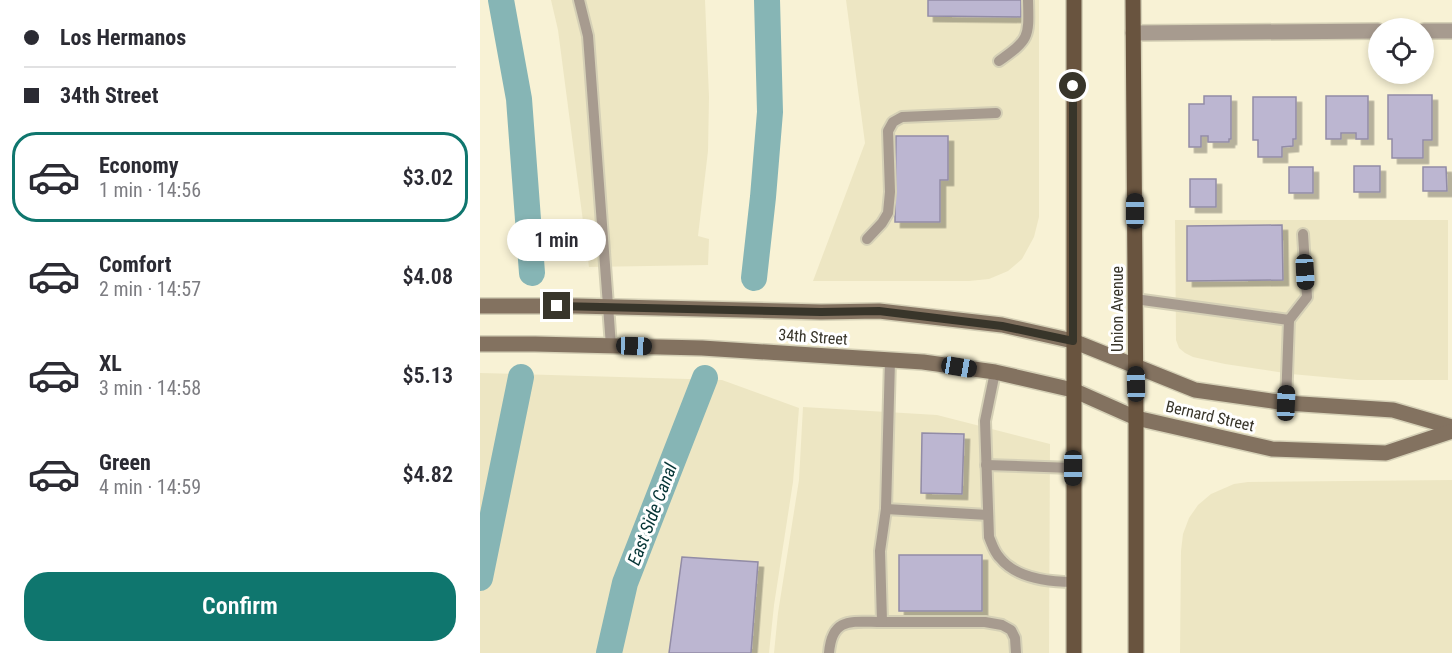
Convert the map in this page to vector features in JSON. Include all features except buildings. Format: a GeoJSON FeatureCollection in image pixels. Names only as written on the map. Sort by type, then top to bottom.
{"type":"FeatureCollection","features":[{"type":"Feature","properties":{"kind":"main road"},"geometry":{"type":"LineString","coordinates":[[1074,0],[1074,653]]}},
{"type":"Feature","properties":{"kind":"main road","name":"Union Avenue"},"geometry":{"type":"LineString","coordinates":[[1133,0],[1136,653]]}},
{"type":"Feature","properties":{"kind":"street"},"geometry":{"type":"LineString","coordinates":[[1133,33],[1368,31]]}},
{"type":"Feature","properties":{"kind":"street"},"geometry":{"type":"LineString","coordinates":[[1434,31],[1452,31]]}},
{"type":"Feature","properties":{"kind":"street","name":"34th Street"},"geometry":{"type":"LineString","coordinates":[[480,306],[809,312],[879,311],[1002,326],[1073,341]]}},
{"type":"Feature","properties":{"kind":"street","name":"Bernard Street"},"geometry":{"type":"LineString","coordinates":[[1073,341],[1195,390],[1286,403],[1394,410],[1452,429]]}},
{"type":"Feature","properties":{"kind":"street","name":"34th Street"},"geometry":{"type":"LineString","coordinates":[[480,344],[702,348],[923,362],[995,372],[1073,390],[1136,418]]}},
{"type":"Feature","properties":{"kind":"street","name":"Bernard Street"},"geometry":{"type":"LineString","coordinates":[[1136,418],[1272,449],[1386,453],[1452,429]]}},
{"type":"Feature","properties":{"kind":"lane"},"geometry":{"type":"LineString","coordinates":[[579,0],[588,36],[611,346]]}},
{"type":"Feature","properties":{"kind":"lane"},"geometry":{"type":"LineString","coordinates":[[999,61],[1018,48],[1024,40],[1029,26],[1028,0]]}},
{"type":"Feature","properties":{"kind":"lane"},"geometry":{"type":"LineString","coordinates":[[867,239],[888,213],[890,192],[888,131],[893,122],[902,117],[996,113]]}},
{"type":"Feature","properties":{"kind":"lane"},"geometry":{"type":"LineString","coordinates":[[1286,403],[1289,320],[1307,297],[1303,234]]}},
{"type":"Feature","properties":{"kind":"lane"},"geometry":{"type":"LineString","coordinates":[[1135,299],[1289,320]]}},
{"type":"Feature","properties":{"kind":"lane"},"geometry":{"type":"LineString","coordinates":[[882,622],[880,551],[886,509],[890,360]]}},
{"type":"Feature","properties":{"kind":"lane"},"geometry":{"type":"LineString","coordinates":[[995,372],[985,421],[989,537],[993,549],[1015,570],[1056,582],[1073,582]]}},
{"type":"Feature","properties":{"kind":"lane"},"geometry":{"type":"LineString","coordinates":[[986,465],[1073,468]]}},
{"type":"Feature","properties":{"kind":"lane"},"geometry":{"type":"LineString","coordinates":[[886,509],[988,515]]}},
{"type":"Feature","properties":{"kind":"lane"},"geometry":{"type":"LineString","coordinates":[[829,653],[834,631],[840,625],[850,622],[985,622],[1002,625],[1011,630],[1015,638],[1016,653]]}},
{"type":"Feature","properties":{"kind":"shaded area"},"geometry":{"type":"Polygon","coordinates":[[[551,0],[705,0],[709,97],[708,151],[698,236],[709,239],[708,265],[589,267],[558,30],[551,0]]]}},
{"type":"Feature","properties":{"kind":"shaded area"},"geometry":{"type":"Polygon","coordinates":[[[846,0],[1039,0],[1039,217],[1034,237],[1022,259],[1008,271],[989,279],[969,281],[813,281],[865,143],[846,0]]]}},
{"type":"Feature","properties":{"kind":"shaded area"},"geometry":{"type":"Polygon","coordinates":[[[1175,220],[1448,220],[1448,380],[1357,380],[1291,374],[1225,364],[1185,353],[1179,348],[1176,340],[1175,220]]]}},
{"type":"Feature","properties":{"kind":"shaded area"},"geometry":{"type":"Polygon","coordinates":[[[480,373],[722,380],[799,408],[793,482],[769,653],[480,653],[480,373]]]}},
{"type":"Feature","properties":{"kind":"shaded area"},"geometry":{"type":"Polygon","coordinates":[[[803,407],[937,415],[1050,444],[1049,653],[774,653],[799,480],[803,407]]]}},
{"type":"Feature","properties":{"kind":"shaded area"},"geometry":{"type":"Polygon","coordinates":[[[1452,480],[1452,653],[1180,653],[1183,534],[1189,518],[1198,505],[1211,494],[1234,484],[1248,482],[1452,480]]]}},
{"type":"Feature","properties":{"kind":"waterway"},"geometry":{"type":"LineString","coordinates":[[501,0],[519,99],[532,273]]}},
{"type":"Feature","properties":{"kind":"waterway","name":"East Side Canal"},"geometry":{"type":"LineString","coordinates":[[754,278],[770,112],[767,0]]}},
{"type":"Feature","properties":{"kind":"waterway"},"geometry":{"type":"LineString","coordinates":[[480,578],[521,377]]}},
{"type":"Feature","properties":{"kind":"waterway","name":"East Side Canal"},"geometry":{"type":"LineString","coordinates":[[609,653],[625,583],[705,378]]}},
{"type":"Feature","properties":{"kind":"route"},"geometry":{"type":"LineString","coordinates":[[557,306],[821,312],[879,311],[1002,326],[1073,341],[1073,86]]}}]}
